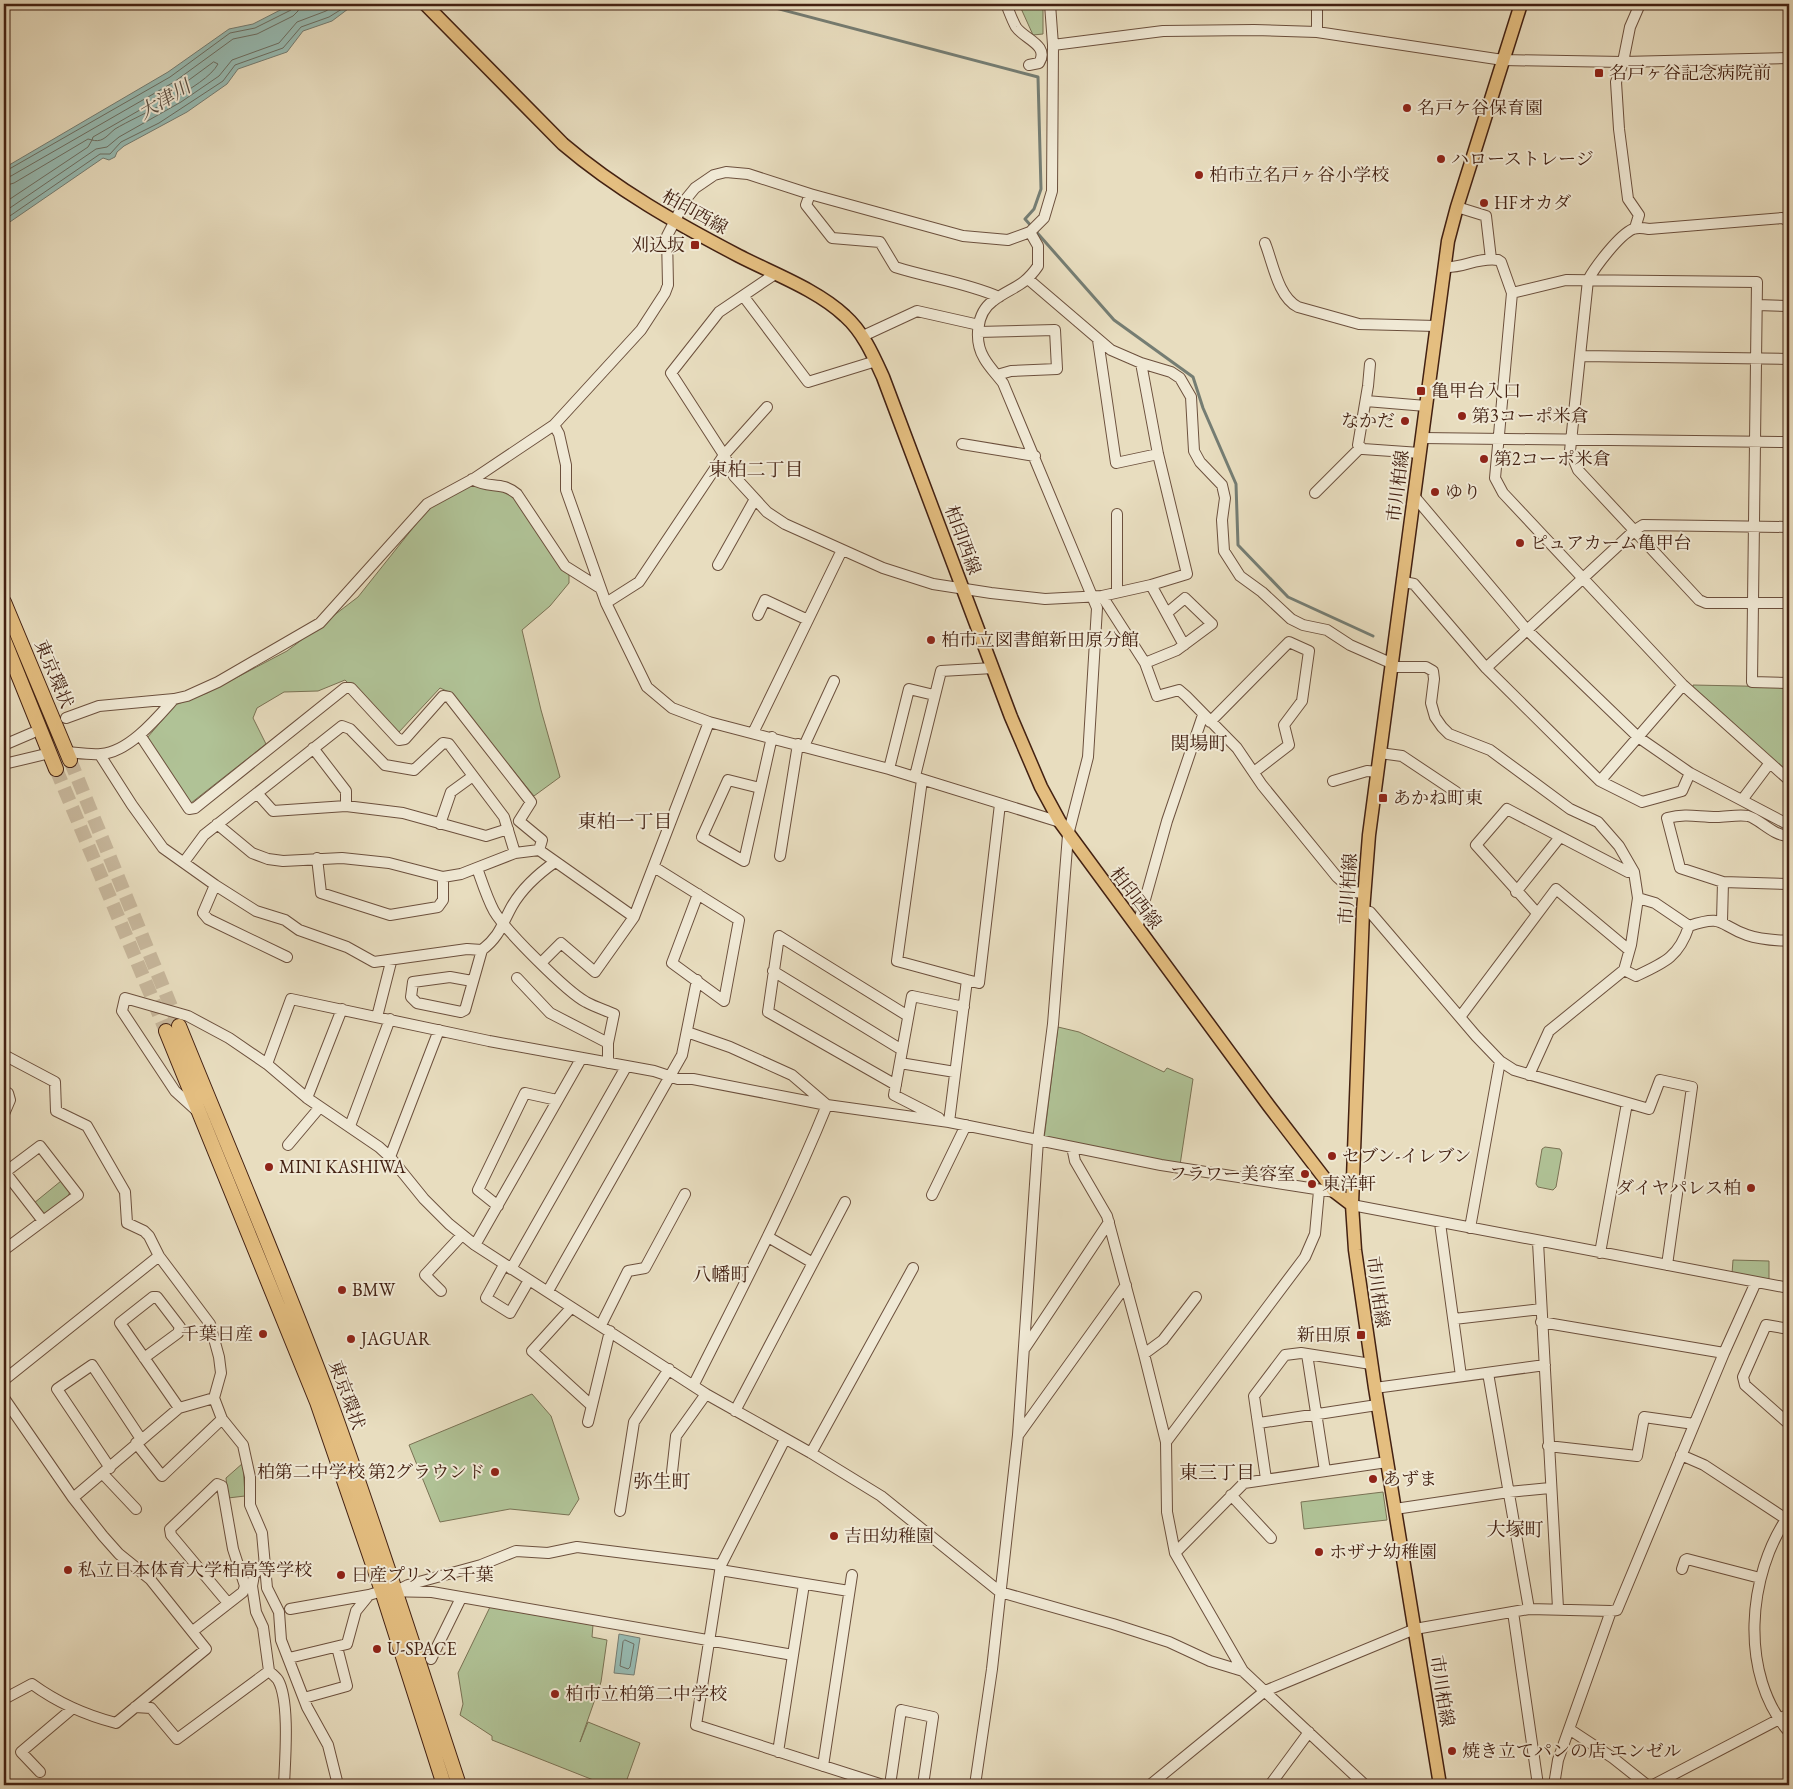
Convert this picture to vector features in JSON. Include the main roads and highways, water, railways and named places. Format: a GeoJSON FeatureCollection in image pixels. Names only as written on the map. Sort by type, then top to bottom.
{"type":"FeatureCollection","features":[{"type":"Feature","properties":{"kind":"highway","name":"東京環状"},"geometry":{"type":"LineString","coordinates":[[4,602],[68,756]]}},
{"type":"Feature","properties":{"kind":"highway","name":"東京環状"},"geometry":{"type":"LineString","coordinates":[[4,640],[56,769]]}},
{"type":"Feature","properties":{"kind":"highway","name":"東京環状"},"geometry":{"type":"LineString","coordinates":[[444,1785],[382,1593],[317,1402],[199,1114],[172,1028],[290,1294],[360,1486],[382,1593],[459,1785]]}},
{"type":"Feature","properties":{"kind":"main road","name":"柏印西線"},"geometry":{"type":"LineString","coordinates":[[425,4],[563,144],[626,192],[674,222],[831,305],[844,315],[862,336],[876,361],[1026,754],[1060,822],[1136,928],[1335,1192],[1352,1205]]}},
{"type":"Feature","properties":{"kind":"main road","name":"市川柏線"},"geometry":{"type":"LineString","coordinates":[[1440,1785],[1374,1388],[1355,1250],[1352,1205],[1363,911],[1380,753],[1444,267],[1457,207],[1521,4]]}},
{"type":"Feature","properties":{"kind":"water","name":"大津川"},"geometry":{"type":"Polygon","coordinates":[[[292,4],[382,4],[348,9],[332,21],[303,31],[287,52],[238,69],[227,84],[187,112],[124,146],[117,152],[115,157],[109,160],[103,158],[4,226],[4,168],[168,72],[229,29],[253,24],[292,4]]]}},
{"type":"Feature","properties":{"kind":"water"},"geometry":{"type":"Polygon","coordinates":[[[619,1634],[640,1638],[634,1675],[614,1673],[619,1634]]]}},
{"type":"Feature","properties":{"kind":"waterway"},"geometry":{"type":"LineString","coordinates":[[760,4],[1038,77],[1041,189],[1034,209],[1025,219],[1114,320],[1193,377],[1203,408],[1236,484],[1238,545],[1288,597],[1373,636]]}},
{"type":"Feature","properties":{"kind":"tunnel"},"geometry":{"type":"LineString","coordinates":[[70,760],[179,1026]]}},
{"type":"Feature","properties":{"kind":"tunnel"},"geometry":{"type":"LineString","coordinates":[[56,769],[166,1031]]}},
{"type":"Feature","properties":{"kind":"place","name":"名戸ヶ谷記念病院前"},"geometry":{"type":"Point","coordinates":[1599,73]}},
{"type":"Feature","properties":{"kind":"place","name":"名戸ケ谷保育園"},"geometry":{"type":"Point","coordinates":[1407,108]}},
{"type":"Feature","properties":{"kind":"place","name":"ハローストレージ"},"geometry":{"type":"Point","coordinates":[1441,159]}},
{"type":"Feature","properties":{"kind":"place","name":"柏市立名戸ヶ谷小学校"},"geometry":{"type":"Point","coordinates":[1199,175]}},
{"type":"Feature","properties":{"kind":"place","name":"HFオカダ"},"geometry":{"type":"Point","coordinates":[1484,203]}},
{"type":"Feature","properties":{"kind":"place","name":"刈込坂"},"geometry":{"type":"Point","coordinates":[695,245]}},
{"type":"Feature","properties":{"kind":"place","name":"亀甲台入口"},"geometry":{"type":"Point","coordinates":[1421,391]}},
{"type":"Feature","properties":{"kind":"place","name":"第3コーポ米倉"},"geometry":{"type":"Point","coordinates":[1462,416]}},
{"type":"Feature","properties":{"kind":"place","name":"なかだ"},"geometry":{"type":"Point","coordinates":[1405,421]}},
{"type":"Feature","properties":{"kind":"place","name":"第2コーポ米倉"},"geometry":{"type":"Point","coordinates":[1484,459]}},
{"type":"Feature","properties":{"kind":"place","name":"ゆり"},"geometry":{"type":"Point","coordinates":[1435,492]}},
{"type":"Feature","properties":{"kind":"place","name":"ピュアカーム亀甲台"},"geometry":{"type":"Point","coordinates":[1520,543]}},
{"type":"Feature","properties":{"kind":"place","name":"柏市立図書館新田原分館"},"geometry":{"type":"Point","coordinates":[931,640]}},
{"type":"Feature","properties":{"kind":"place","name":"あかね町東"},"geometry":{"type":"Point","coordinates":[1383,798]}},
{"type":"Feature","properties":{"kind":"place","name":"セブン-イレブン"},"geometry":{"type":"Point","coordinates":[1332,1156]}},
{"type":"Feature","properties":{"kind":"place","name":"MINI KASHIWA"},"geometry":{"type":"Point","coordinates":[269,1167]}},
{"type":"Feature","properties":{"kind":"place","name":"フラワー美容室"},"geometry":{"type":"Point","coordinates":[1305,1174]}},
{"type":"Feature","properties":{"kind":"place","name":"東洋軒"},"geometry":{"type":"Point","coordinates":[1312,1184]}},
{"type":"Feature","properties":{"kind":"place","name":"ダイヤパレス柏"},"geometry":{"type":"Point","coordinates":[1751,1188]}},
{"type":"Feature","properties":{"kind":"place","name":"BMW"},"geometry":{"type":"Point","coordinates":[342,1290]}},
{"type":"Feature","properties":{"kind":"place","name":"千葉日産"},"geometry":{"type":"Point","coordinates":[263,1334]}},
{"type":"Feature","properties":{"kind":"place","name":"新田原"},"geometry":{"type":"Point","coordinates":[1361,1335]}},
{"type":"Feature","properties":{"kind":"place","name":"JAGUAR"},"geometry":{"type":"Point","coordinates":[351,1339]}},
{"type":"Feature","properties":{"kind":"place","name":"柏第二中学校 第2グラウンド"},"geometry":{"type":"Point","coordinates":[495,1472]}},
{"type":"Feature","properties":{"kind":"place","name":"あずま"},"geometry":{"type":"Point","coordinates":[1373,1479]}},
{"type":"Feature","properties":{"kind":"place","name":"吉田幼稚園"},"geometry":{"type":"Point","coordinates":[834,1536]}},
{"type":"Feature","properties":{"kind":"place","name":"ホザナ幼稚園"},"geometry":{"type":"Point","coordinates":[1319,1552]}},
{"type":"Feature","properties":{"kind":"place","name":"私立日本体育大学柏高等学校"},"geometry":{"type":"Point","coordinates":[68,1570]}},
{"type":"Feature","properties":{"kind":"place","name":"日産プリンス千葉"},"geometry":{"type":"Point","coordinates":[341,1575]}},
{"type":"Feature","properties":{"kind":"place","name":"U-SPACE"},"geometry":{"type":"Point","coordinates":[377,1649]}},
{"type":"Feature","properties":{"kind":"place","name":"柏市立柏第二中学校"},"geometry":{"type":"Point","coordinates":[555,1694]}},
{"type":"Feature","properties":{"kind":"place","name":"焼き立てパンの店 エンゼル"},"geometry":{"type":"Point","coordinates":[1452,1751]}},
{"type":"Feature","properties":{"kind":"district","name":"東柏二丁目"},"geometry":{"type":"Point","coordinates":[756,469]}},
{"type":"Feature","properties":{"kind":"district","name":"関場町"},"geometry":{"type":"Point","coordinates":[1199,743]}},
{"type":"Feature","properties":{"kind":"district","name":"東柏一丁目"},"geometry":{"type":"Point","coordinates":[625,821]}},
{"type":"Feature","properties":{"kind":"district","name":"八幡町"},"geometry":{"type":"Point","coordinates":[721,1274]}},
{"type":"Feature","properties":{"kind":"district","name":"東三丁目"},"geometry":{"type":"Point","coordinates":[1217,1472]}},
{"type":"Feature","properties":{"kind":"district","name":"弥生町"},"geometry":{"type":"Point","coordinates":[662,1481]}},
{"type":"Feature","properties":{"kind":"district","name":"大塚町"},"geometry":{"type":"Point","coordinates":[1515,1529]}}]}
